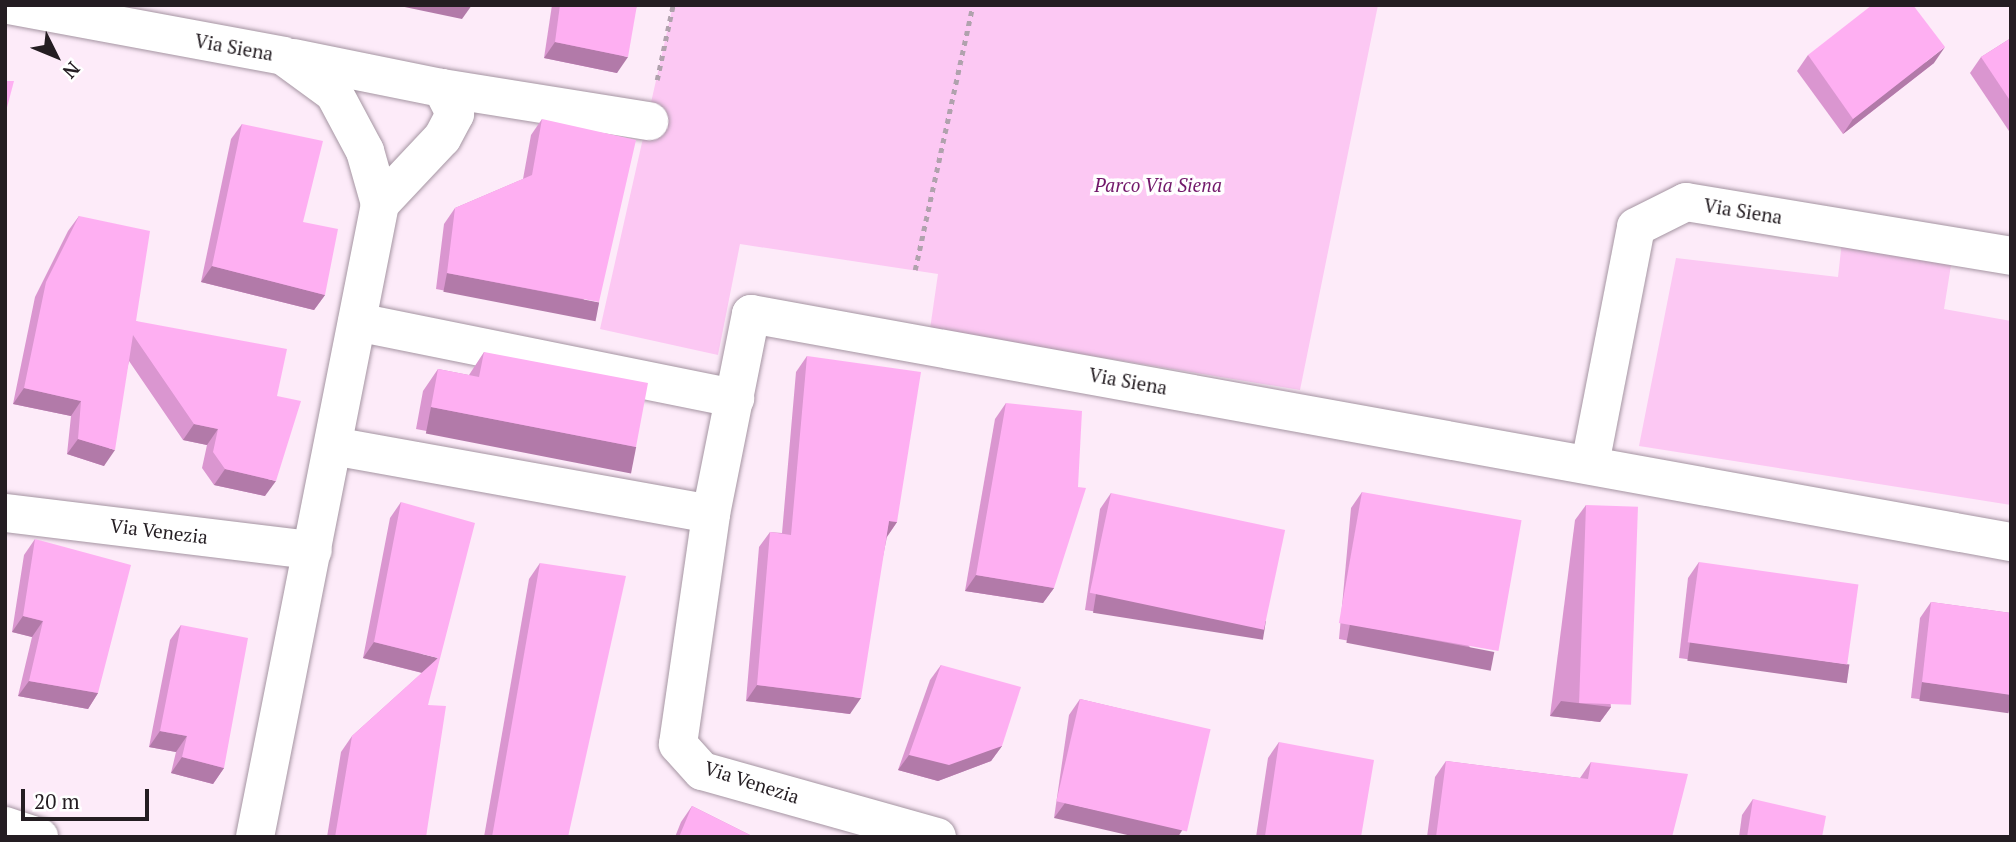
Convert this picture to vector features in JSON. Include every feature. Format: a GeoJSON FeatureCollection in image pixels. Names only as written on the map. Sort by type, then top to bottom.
{"type":"FeatureCollection","features":[{"type":"Feature","properties":{"kind":"street","name":"Via Siena"},"geometry":{"type":"LineString","coordinates":[[9,5],[283,56],[334,93],[365,151],[380,204],[332,446]]}},
{"type":"Feature","properties":{"kind":"street"},"geometry":{"type":"LineString","coordinates":[[283,56],[442,88],[649,121]]}},
{"type":"Feature","properties":{"kind":"street"},"geometry":{"type":"LineString","coordinates":[[380,204],[442,138],[455,114],[442,88]]}},
{"type":"Feature","properties":{"kind":"street","name":"Via Siena"},"geometry":{"type":"LineString","coordinates":[[1590,464],[1636,227],[1686,202],[2011,256]]}},
{"type":"Feature","properties":{"kind":"street","name":"Via Siena"},"geometry":{"type":"LineString","coordinates":[[723,453],[751,314],[2011,542]]}},
{"type":"Feature","properties":{"kind":"street"},"geometry":{"type":"LineString","coordinates":[[357,323],[735,398]]}},
{"type":"Feature","properties":{"kind":"street"},"geometry":{"type":"LineString","coordinates":[[255,837],[332,446],[710,514]]}},
{"type":"Feature","properties":{"kind":"street","name":"Via Venezia"},"geometry":{"type":"LineString","coordinates":[[723,453],[710,514],[678,744],[702,771],[937,837]]}},
{"type":"Feature","properties":{"kind":"street","name":"Via Venezia"},"geometry":{"type":"LineString","coordinates":[[5,513],[313,550]]}},
{"type":"Feature","properties":{"kind":"street"},"geometry":{"type":"LineString","coordinates":[[5,825],[38,837]]}},
{"type":"Feature","properties":{"kind":"path"},"geometry":{"type":"LineString","coordinates":[[649,121],[673,5]]}},
{"type":"Feature","properties":{"kind":"path"},"geometry":{"type":"LineString","coordinates":[[915,270],[973,5]]}},
{"type":"Feature","properties":{"kind":"green space","name":"Parco Via Siena"},"geometry":{"type":"Polygon","coordinates":[[[673,5],[1378,5],[1300,390],[930,329],[938,274],[740,244],[718,355],[600,329],[673,5]]]}},
{"type":"Feature","properties":{"kind":"green space"},"geometry":{"type":"Polygon","coordinates":[[[1842,241],[1952,259],[1944,309],[2011,321],[2011,505],[1639,446],[1676,258],[1838,277],[1842,241]]]}},
{"type":"Feature","properties":{"kind":"building"},"geometry":{"type":"Polygon","coordinates":[[[560,5],[637,5],[628,57],[555,42],[560,5]]]}},
{"type":"Feature","properties":{"kind":"building"},"geometry":{"type":"Polygon","coordinates":[[[1872,5],[1913,5],[1945,47],[1853,119],[1808,55],[1872,5]]]}},
{"type":"Feature","properties":{"kind":"building"},"geometry":{"type":"Polygon","coordinates":[[[2011,38],[2011,102],[1981,57],[2011,38]]]}},
{"type":"Feature","properties":{"kind":"building"},"geometry":{"type":"Polygon","coordinates":[[[5,81],[14,81],[5,115],[5,81]]]}},
{"type":"Feature","properties":{"kind":"building"},"geometry":{"type":"Polygon","coordinates":[[[542,119],[636,140],[599,302],[447,273],[455,208],[532,175],[542,119]]]}},
{"type":"Feature","properties":{"kind":"building"},"geometry":{"type":"Polygon","coordinates":[[[242,124],[323,141],[303,222],[338,229],[325,295],[212,266],[242,124]]]}},
{"type":"Feature","properties":{"kind":"building"},"geometry":{"type":"Polygon","coordinates":[[[79,216],[150,231],[136,321],[287,349],[277,396],[301,401],[276,481],[225,469],[213,452],[218,429],[194,424],[133,335],[115,450],[78,439],[81,401],[24,388],[46,282],[79,216]]]}},
{"type":"Feature","properties":{"kind":"building"},"geometry":{"type":"Polygon","coordinates":[[[484,352],[648,383],[636,447],[431,407],[438,369],[479,377],[484,352]]]}},
{"type":"Feature","properties":{"kind":"building"},"geometry":{"type":"Polygon","coordinates":[[[807,356],[921,372],[897,522],[889,521],[861,698],[757,685],[770,532],[791,535],[807,356]]]}},
{"type":"Feature","properties":{"kind":"building"},"geometry":{"type":"Polygon","coordinates":[[[1006,403],[1082,411],[1078,487],[1086,488],[1054,588],[976,575],[1006,403]]]}},
{"type":"Feature","properties":{"kind":"building"},"geometry":{"type":"Polygon","coordinates":[[[1362,492],[1522,520],[1498,651],[1339,623],[1362,492]]]}},
{"type":"Feature","properties":{"kind":"building"},"geometry":{"type":"Polygon","coordinates":[[[1111,493],[1285,530],[1264,630],[1090,593],[1111,493]]]}},
{"type":"Feature","properties":{"kind":"building"},"geometry":{"type":"Polygon","coordinates":[[[401,502],[475,523],[428,705],[446,706],[426,837],[335,837],[352,736],[438,658],[374,642],[401,502]]]}},
{"type":"Feature","properties":{"kind":"building"},"geometry":{"type":"Polygon","coordinates":[[[1586,505],[1638,507],[1631,705],[1579,703],[1586,505]]]}},
{"type":"Feature","properties":{"kind":"building"},"geometry":{"type":"Polygon","coordinates":[[[35,539],[131,565],[98,693],[29,681],[43,621],[23,616],[35,539]]]}},
{"type":"Feature","properties":{"kind":"building"},"geometry":{"type":"Polygon","coordinates":[[[1699,562],[1858,584],[1847,665],[1688,642],[1699,562]]]}},
{"type":"Feature","properties":{"kind":"building"},"geometry":{"type":"Polygon","coordinates":[[[540,563],[626,576],[568,837],[492,837],[540,563]]]}},
{"type":"Feature","properties":{"kind":"building"},"geometry":{"type":"Polygon","coordinates":[[[1931,602],[2011,613],[2011,695],[1922,682],[1931,602]]]}},
{"type":"Feature","properties":{"kind":"building"},"geometry":{"type":"Polygon","coordinates":[[[181,625],[248,638],[224,768],[182,757],[187,736],[160,731],[181,625]]]}},
{"type":"Feature","properties":{"kind":"building"},"geometry":{"type":"Polygon","coordinates":[[[941,665],[1021,687],[1002,746],[949,765],[909,755],[941,665]]]}},
{"type":"Feature","properties":{"kind":"building"},"geometry":{"type":"Polygon","coordinates":[[[1080,699],[1211,729],[1187,831],[1056,801],[1080,699]]]}},
{"type":"Feature","properties":{"kind":"building"},"geometry":{"type":"Polygon","coordinates":[[[1279,742],[1374,760],[1361,837],[1265,836],[1279,742]]]}},
{"type":"Feature","properties":{"kind":"building"},"geometry":{"type":"Polygon","coordinates":[[[1446,761],[1588,779],[1591,762],[1688,774],[1672,837],[1436,837],[1446,761]]]}},
{"type":"Feature","properties":{"kind":"building"},"geometry":{"type":"Polygon","coordinates":[[[1753,799],[1826,816],[1822,837],[1747,837],[1753,799]]]}},
{"type":"Feature","properties":{"kind":"building"},"geometry":{"type":"Polygon","coordinates":[[[692,806],[754,837],[679,837],[692,806]]]}}]}
